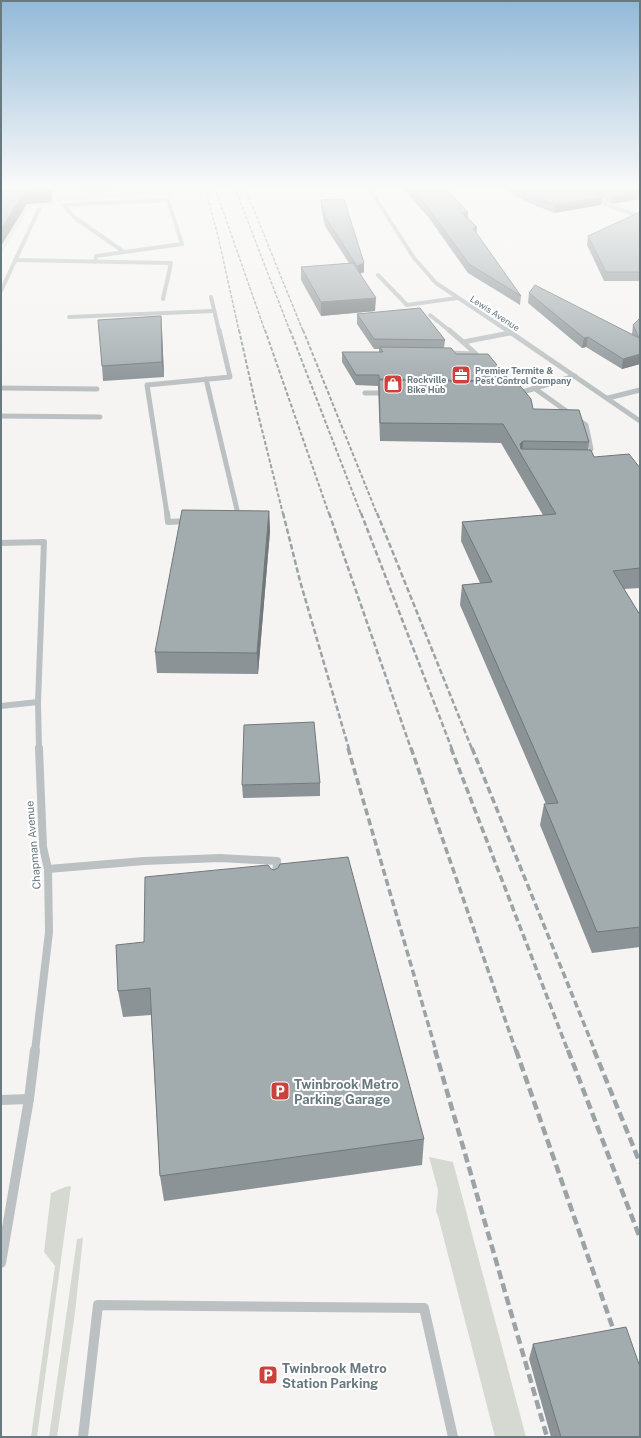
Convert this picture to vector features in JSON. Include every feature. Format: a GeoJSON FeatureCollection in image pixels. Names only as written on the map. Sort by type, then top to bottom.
{"type":"FeatureCollection","features":[{"type":"Feature","properties":{"kind":"street"},"geometry":{"type":"LineString","coordinates":[[1,291],[17,255]]}},
{"type":"Feature","properties":{"kind":"street"},"geometry":{"type":"LineString","coordinates":[[95,262],[96,256],[102,255]]}},
{"type":"Feature","properties":{"kind":"street","name":"Lewis Avenue"},"geometry":{"type":"LineString","coordinates":[[412,255],[436,283],[640,421]]}},
{"type":"Feature","properties":{"kind":"street"},"geometry":{"type":"LineString","coordinates":[[15,260],[171,263],[163,299]]}},
{"type":"Feature","properties":{"kind":"street"},"geometry":{"type":"LineString","coordinates":[[378,275],[407,305],[457,298]]}},
{"type":"Feature","properties":{"kind":"street"},"geometry":{"type":"LineString","coordinates":[[192,520],[168,522],[147,385],[230,378],[213,311],[211,297]]}},
{"type":"Feature","properties":{"kind":"street"},"geometry":{"type":"LineString","coordinates":[[69,317],[213,311]]}},
{"type":"Feature","properties":{"kind":"street"},"geometry":{"type":"LineString","coordinates":[[430,315],[476,354],[438,353]]}},
{"type":"Feature","properties":{"kind":"street"},"geometry":{"type":"LineString","coordinates":[[462,342],[510,333]]}},
{"type":"Feature","properties":{"kind":"street"},"geometry":{"type":"LineString","coordinates":[[509,396],[575,376]]}},
{"type":"Feature","properties":{"kind":"street"},"geometry":{"type":"LineString","coordinates":[[206,379],[239,517],[231,517]]}},
{"type":"Feature","properties":{"kind":"street"},"geometry":{"type":"LineString","coordinates":[[1,388],[97,389]]}},
{"type":"Feature","properties":{"kind":"street"},"geometry":{"type":"LineString","coordinates":[[534,388],[586,425],[591,448]]}},
{"type":"Feature","properties":{"kind":"street"},"geometry":{"type":"LineString","coordinates":[[608,398],[640,390]]}},
{"type":"Feature","properties":{"kind":"street"},"geometry":{"type":"LineString","coordinates":[[365,393],[397,394]]}},
{"type":"Feature","properties":{"kind":"street"},"geometry":{"type":"LineString","coordinates":[[1,416],[100,417]]}},
{"type":"Feature","properties":{"kind":"street","name":"Chapman Avenue"},"geometry":{"type":"LineString","coordinates":[[1,543],[44,542],[38,702],[41,817],[43,847],[48,869],[49,932],[29,1099],[1,1263]]}},
{"type":"Feature","properties":{"kind":"street"},"geometry":{"type":"LineString","coordinates":[[1,706],[38,702]]}},
{"type":"Feature","properties":{"kind":"street"},"geometry":{"type":"LineString","coordinates":[[48,869],[144,861],[220,858],[277,861],[275,884]]}},
{"type":"Feature","properties":{"kind":"street"},"geometry":{"type":"LineString","coordinates":[[1,1100],[29,1099]]}},
{"type":"Feature","properties":{"kind":"street"},"geometry":{"type":"LineString","coordinates":[[83,1437],[98,1305],[424,1308],[453,1437]]}},
{"type":"Feature","properties":{"kind":"shaded area"},"geometry":{"type":"Polygon","coordinates":[[[429,1157],[453,1162],[526,1437],[495,1437],[436,1211],[438,1190],[429,1157]]]}},
{"type":"Feature","properties":{"kind":"shaded area"},"geometry":{"type":"Polygon","coordinates":[[[71,1186],[37,1437],[31,1437],[55,1266],[44,1252],[51,1193],[71,1186]]]}},
{"type":"Feature","properties":{"kind":"shaded area"},"geometry":{"type":"Polygon","coordinates":[[[83,1238],[75,1313],[57,1437],[49,1437],[77,1239],[83,1238]]]}},
{"type":"Feature","properties":{"kind":"building"},"geometry":{"type":"Polygon","coordinates":[[[350,255],[362,255],[364,263],[357,266],[350,255]]]}},
{"type":"Feature","properties":{"kind":"building"},"geometry":{"type":"Polygon","coordinates":[[[463,255],[492,255],[521,296],[469,264],[463,255]]]}},
{"type":"Feature","properties":{"kind":"building"},"geometry":{"type":"Polygon","coordinates":[[[598,255],[640,255],[640,272],[606,272],[598,255]]]}},
{"type":"Feature","properties":{"kind":"building"},"geometry":{"type":"Polygon","coordinates":[[[353,263],[376,298],[321,302],[301,267],[353,263]]]}},
{"type":"Feature","properties":{"kind":"building"},"geometry":{"type":"Polygon","coordinates":[[[535,285],[639,338],[633,325],[640,318],[640,354],[623,359],[588,337],[584,338],[529,293],[535,285]]]}},
{"type":"Feature","properties":{"kind":"building"},"geometry":{"type":"Polygon","coordinates":[[[420,308],[445,340],[374,339],[357,314],[420,308]]]}},
{"type":"Feature","properties":{"kind":"building"},"geometry":{"type":"Polygon","coordinates":[[[161,316],[162,362],[102,366],[98,320],[161,316]]]}},
{"type":"Feature","properties":{"kind":"building"},"geometry":{"type":"Polygon","coordinates":[[[380,347],[451,348],[456,354],[488,354],[510,381],[379,379],[379,375],[356,375],[342,352],[383,352],[380,347]]]}},
{"type":"Feature","properties":{"kind":"building"},"geometry":{"type":"Polygon","coordinates":[[[379,380],[516,381],[531,399],[533,409],[579,410],[589,442],[523,441],[520,444],[521,449],[591,450],[594,457],[629,454],[640,468],[640,568],[613,571],[640,615],[640,927],[597,932],[544,804],[558,803],[462,585],[492,582],[462,522],[556,514],[503,424],[380,423],[379,380]]]}},
{"type":"Feature","properties":{"kind":"building"},"geometry":{"type":"Polygon","coordinates":[[[182,510],[269,511],[257,653],[155,652],[182,510]]]}},
{"type":"Feature","properties":{"kind":"building"},"geometry":{"type":"Polygon","coordinates":[[[314,722],[320,783],[242,785],[244,725],[314,722]]]}},
{"type":"Feature","properties":{"kind":"building","name":"Twinbrook Metro Parking Garage"},"geometry":{"type":"Polygon","coordinates":[[[348,857],[424,1139],[160,1176],[150,988],[118,991],[116,945],[144,942],[145,877],[268,865],[274,870],[278,868],[280,864],[348,857]]]}},
{"type":"Feature","properties":{"kind":"building"},"geometry":{"type":"Polygon","coordinates":[[[626,1327],[640,1367],[640,1437],[561,1437],[533,1344],[626,1327]]]}},
{"type":"Feature","properties":{"kind":"railway"},"geometry":{"type":"LineString","coordinates":[[222,255],[239,331]]}},
{"type":"Feature","properties":{"kind":"railway"},"geometry":{"type":"LineString","coordinates":[[238,255],[265,331]]}},
{"type":"Feature","properties":{"kind":"railway"},"geometry":{"type":"LineString","coordinates":[[261,255],[290,331]]}},
{"type":"Feature","properties":{"kind":"railway"},"geometry":{"type":"LineString","coordinates":[[272,255],[303,331]]}},
{"type":"Feature","properties":{"kind":"railway"},"geometry":{"type":"LineString","coordinates":[[239,330],[283,514]]}},
{"type":"Feature","properties":{"kind":"railway"},"geometry":{"type":"LineString","coordinates":[[265,330],[329,514]]}},
{"type":"Feature","properties":{"kind":"railway"},"geometry":{"type":"LineString","coordinates":[[290,330],[361,514]]}},
{"type":"Feature","properties":{"kind":"railway"},"geometry":{"type":"LineString","coordinates":[[303,330],[377,514]]}},
{"type":"Feature","properties":{"kind":"railway"},"geometry":{"type":"LineString","coordinates":[[283,513],[300,581],[349,749]]}},
{"type":"Feature","properties":{"kind":"railway"},"geometry":{"type":"LineString","coordinates":[[329,513],[411,749]]}},
{"type":"Feature","properties":{"kind":"railway"},"geometry":{"type":"LineString","coordinates":[[361,513],[452,749]]}},
{"type":"Feature","properties":{"kind":"railway"},"geometry":{"type":"LineString","coordinates":[[377,513],[472,749]]}},
{"type":"Feature","properties":{"kind":"railway"},"geometry":{"type":"LineString","coordinates":[[348,748],[436,1051]]}},
{"type":"Feature","properties":{"kind":"railway"},"geometry":{"type":"LineString","coordinates":[[411,748],[516,1051]]}},
{"type":"Feature","properties":{"kind":"railway"},"geometry":{"type":"LineString","coordinates":[[451,748],[568,1051]]}},
{"type":"Feature","properties":{"kind":"railway"},"geometry":{"type":"LineString","coordinates":[[472,748],[595,1051]]}},
{"type":"Feature","properties":{"kind":"railway"},"geometry":{"type":"LineString","coordinates":[[435,1050],[547,1437]]}},
{"type":"Feature","properties":{"kind":"railway"},"geometry":{"type":"LineString","coordinates":[[516,1050],[617,1340]]}},
{"type":"Feature","properties":{"kind":"railway"},"geometry":{"type":"LineString","coordinates":[[568,1050],[640,1238]]}},
{"type":"Feature","properties":{"kind":"railway"},"geometry":{"type":"LineString","coordinates":[[594,1050],[640,1163]]}},
{"type":"Feature","properties":{"kind":"place","name":"Premier Termite & Pest Control Company"},"geometry":{"type":"Point","coordinates":[461,375]}},
{"type":"Feature","properties":{"kind":"place","name":"Rockville Bike Hub"},"geometry":{"type":"Point","coordinates":[393,384]}},
{"type":"Feature","properties":{"kind":"place","name":"Twinbrook Metro Parking Garage"},"geometry":{"type":"Point","coordinates":[280,1091]}},
{"type":"Feature","properties":{"kind":"place","name":"Twinbrook Metro Station Parking"},"geometry":{"type":"Point","coordinates":[268,1375]}}]}
